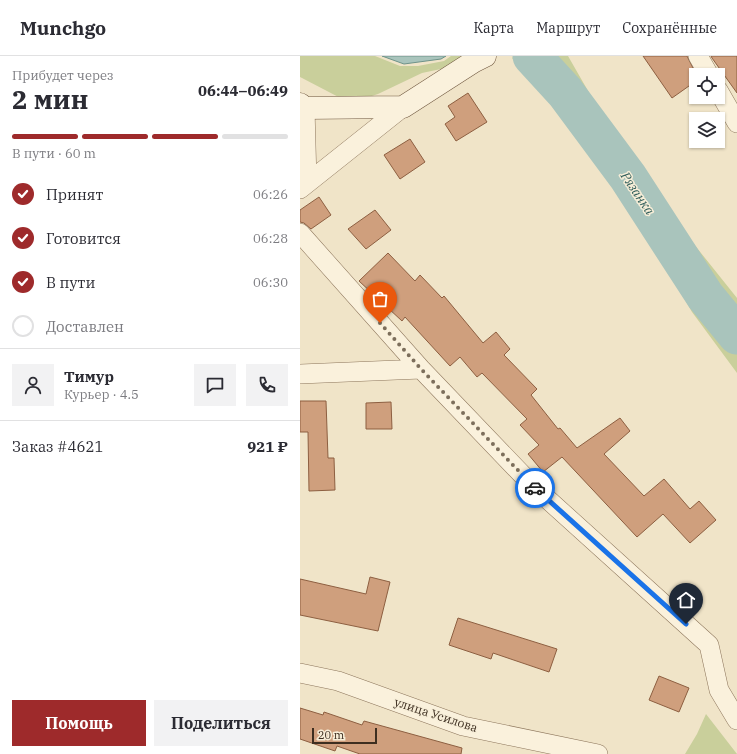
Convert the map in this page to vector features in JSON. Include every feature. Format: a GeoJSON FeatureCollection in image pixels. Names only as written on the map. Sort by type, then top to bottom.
{"type":"FeatureCollection","features":[{"type":"Feature","properties":{"kind":"street"},"geometry":{"type":"LineString","coordinates":[[304,185],[403,108],[473,62],[485,56]]}},
{"type":"Feature","properties":{"kind":"street"},"geometry":{"type":"LineString","coordinates":[[698,56],[705,68]]}},
{"type":"Feature","properties":{"kind":"street"},"geometry":{"type":"LineString","coordinates":[[725,102],[737,123]]}},
{"type":"Feature","properties":{"kind":"street"},"geometry":{"type":"LineString","coordinates":[[304,185],[302,106],[403,108]]}},
{"type":"Feature","properties":{"kind":"street"},"geometry":{"type":"LineString","coordinates":[[300,233],[421,369],[534,487],[709,645],[718,690],[737,720]]}},
{"type":"Feature","properties":{"kind":"street"},"geometry":{"type":"LineString","coordinates":[[300,374],[421,369]]}},
{"type":"Feature","properties":{"kind":"street","name":"улица Усилова"},"geometry":{"type":"LineString","coordinates":[[300,673],[338,681],[463,726],[598,754]]}},
{"type":"Feature","properties":{"kind":"green space"},"geometry":{"type":"Polygon","coordinates":[[[300,56],[375,56],[400,66],[418,66],[444,61],[451,56],[470,56],[455,66],[422,73],[378,94],[350,103],[300,77],[300,56]]]}},
{"type":"Feature","properties":{"kind":"green space"},"geometry":{"type":"Polygon","coordinates":[[[514,56],[568,56],[603,117],[689,238],[737,298],[737,373],[692,312],[623,191],[597,151],[512,58],[514,56]]]}},
{"type":"Feature","properties":{"kind":"green space"},"geometry":{"type":"Polygon","coordinates":[[[706,714],[737,754],[685,754],[697,734],[706,714]]]}},
{"type":"Feature","properties":{"kind":"water"},"geometry":{"type":"Polygon","coordinates":[[[382,56],[446,56],[441,59],[404,64],[382,56]]]}},
{"type":"Feature","properties":{"kind":"building"},"geometry":{"type":"Polygon","coordinates":[[[643,56],[687,56],[693,68],[689,68],[689,86],[672,98],[643,56]]]}},
{"type":"Feature","properties":{"kind":"building"},"geometry":{"type":"Polygon","coordinates":[[[711,56],[737,56],[737,93],[725,76],[725,68],[719,68],[711,56]]]}},
{"type":"Feature","properties":{"kind":"building"},"geometry":{"type":"Polygon","coordinates":[[[468,93],[487,122],[456,141],[445,124],[455,117],[448,106],[468,93]]]}},
{"type":"Feature","properties":{"kind":"building"},"geometry":{"type":"Polygon","coordinates":[[[410,139],[425,162],[400,179],[384,155],[410,139]]]}},
{"type":"Feature","properties":{"kind":"building"},"geometry":{"type":"Polygon","coordinates":[[[319,197],[331,215],[311,229],[304,223],[300,222],[300,210],[319,197]]]}},
{"type":"Feature","properties":{"kind":"building"},"geometry":{"type":"Polygon","coordinates":[[[375,210],[391,230],[366,249],[348,229],[375,210]]]}},
{"type":"Feature","properties":{"kind":"building"},"geometry":{"type":"Polygon","coordinates":[[[388,253],[415,281],[420,275],[442,298],[444,296],[483,343],[496,332],[510,349],[504,355],[537,389],[531,395],[558,429],[560,428],[577,448],[620,418],[630,431],[604,454],[644,496],[664,479],[690,509],[699,501],[716,520],[690,543],[663,514],[637,537],[562,457],[543,472],[528,454],[539,445],[520,425],[527,419],[482,373],[477,377],[460,357],[450,366],[405,317],[402,321],[359,281],[388,253]]]}},
{"type":"Feature","properties":{"kind":"building"},"geometry":{"type":"Polygon","coordinates":[[[300,401],[326,401],[328,458],[334,458],[335,490],[309,491],[308,432],[300,432],[300,401]]]}},
{"type":"Feature","properties":{"kind":"building"},"geometry":{"type":"Polygon","coordinates":[[[391,402],[392,429],[366,429],[366,403],[391,402]]]}},
{"type":"Feature","properties":{"kind":"building"},"geometry":{"type":"Polygon","coordinates":[[[370,577],[390,582],[378,631],[300,615],[300,579],[366,594],[370,577]]]}},
{"type":"Feature","properties":{"kind":"building"},"geometry":{"type":"Polygon","coordinates":[[[458,618],[557,649],[549,672],[493,653],[491,659],[449,645],[458,618]]]}},
{"type":"Feature","properties":{"kind":"building"},"geometry":{"type":"Polygon","coordinates":[[[659,676],[689,688],[679,712],[649,700],[659,676]]]}},
{"type":"Feature","properties":{"kind":"building"},"geometry":{"type":"Polygon","coordinates":[[[300,708],[323,715],[324,712],[362,725],[364,721],[462,748],[461,754],[360,754],[337,746],[335,751],[300,739],[300,708]]]}},
{"type":"Feature","properties":{"kind":"waterway","name":"Рязанка"},"geometry":{"type":"LineString","coordinates":[[532,56],[565,92],[628,177],[705,296],[737,335]]}},
{"type":"Feature","properties":{"kind":"way so far"},"geometry":{"type":"LineString","coordinates":[[380,323],[421,369],[535,488]]}},
{"type":"Feature","properties":{"kind":"route"},"geometry":{"type":"LineString","coordinates":[[535,488],[686,624]]}}]}
